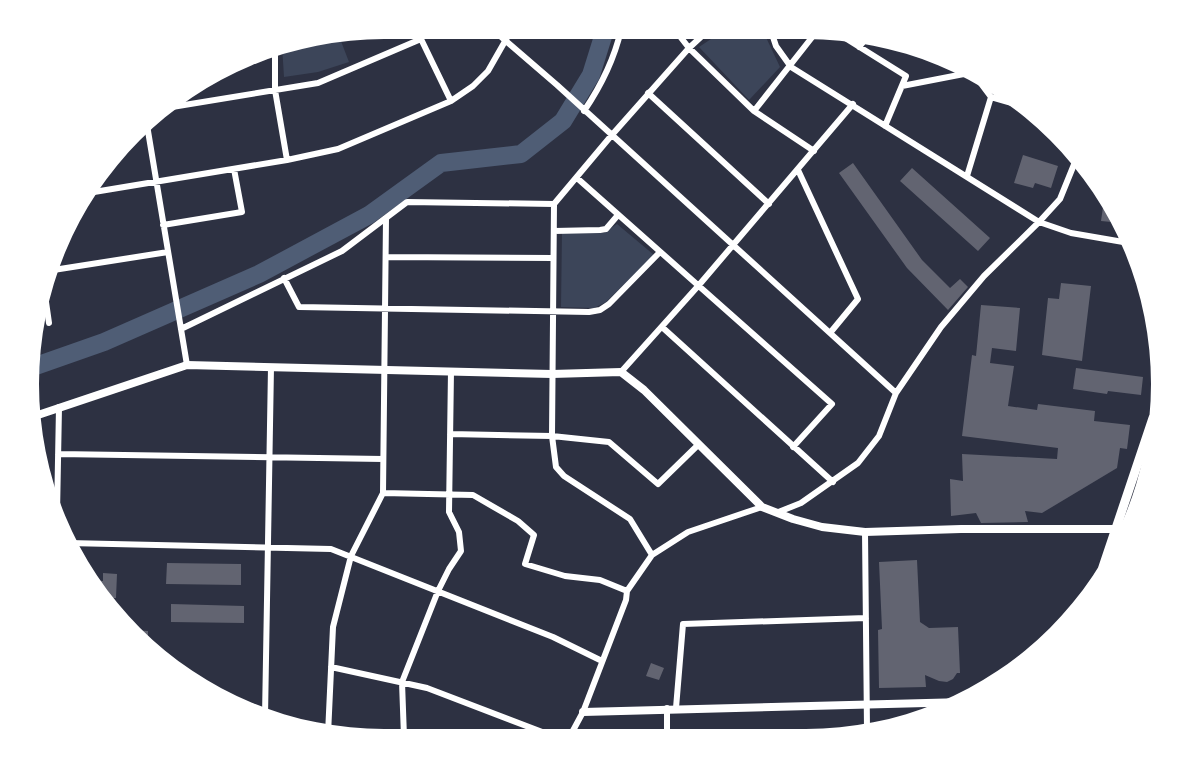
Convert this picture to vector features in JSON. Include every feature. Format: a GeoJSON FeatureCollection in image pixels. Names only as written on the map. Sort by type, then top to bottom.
{"type":"FeatureCollection","features":[{"type":"Feature","properties":{"kind":"main road"},"geometry":{"type":"LineString","coordinates":[[1109,549],[1147,437]]}},
{"type":"Feature","properties":{"kind":"street"},"geometry":{"type":"LineString","coordinates":[[180,106],[318,83],[421,39],[451,101]]}},
{"type":"Feature","properties":{"kind":"street"},"geometry":{"type":"LineString","coordinates":[[504,39],[896,393]]}},
{"type":"Feature","properties":{"kind":"street"},"geometry":{"type":"LineString","coordinates":[[582,109],[605,76],[619,39]]}},
{"type":"Feature","properties":{"kind":"street"},"geometry":{"type":"LineString","coordinates":[[682,39],[754,111],[814,151]]}},
{"type":"Feature","properties":{"kind":"street"},"geometry":{"type":"LineString","coordinates":[[652,555],[630,519],[564,476],[556,467],[552,436],[554,204],[648,93],[699,39]]}},
{"type":"Feature","properties":{"kind":"street"},"geometry":{"type":"LineString","coordinates":[[774,39],[791,67],[1040,222],[1071,233],[1120,241]]}},
{"type":"Feature","properties":{"kind":"street"},"geometry":{"type":"LineString","coordinates":[[754,111],[811,39]]}},
{"type":"Feature","properties":{"kind":"street"},"geometry":{"type":"LineString","coordinates":[[97,191],[287,160],[338,149],[451,101],[473,86],[488,70],[506,41]]}},
{"type":"Feature","properties":{"kind":"street"},"geometry":{"type":"LineString","coordinates":[[851,42],[906,76],[885,126]]}},
{"type":"Feature","properties":{"kind":"street"},"geometry":{"type":"LineString","coordinates":[[275,56],[275,90],[287,160]]}},
{"type":"Feature","properties":{"kind":"street"},"geometry":{"type":"LineString","coordinates":[[902,86],[959,75]]}},
{"type":"Feature","properties":{"kind":"street"},"geometry":{"type":"LineString","coordinates":[[985,89],[991,97],[1003,100]]}},
{"type":"Feature","properties":{"kind":"street"},"geometry":{"type":"LineString","coordinates":[[648,93],[770,204]]}},
{"type":"Feature","properties":{"kind":"street"},"geometry":{"type":"LineString","coordinates":[[967,176],[991,97]]}},
{"type":"Feature","properties":{"kind":"street"},"geometry":{"type":"LineString","coordinates":[[621,372],[770,204],[853,104]]}},
{"type":"Feature","properties":{"kind":"street"},"geometry":{"type":"LineString","coordinates":[[148,133],[187,365]]}},
{"type":"Feature","properties":{"kind":"street"},"geometry":{"type":"LineString","coordinates":[[776,513],[801,503],[858,463],[879,436],[896,393],[941,327],[984,276],[1060,200],[1073,166]]}},
{"type":"Feature","properties":{"kind":"street"},"geometry":{"type":"LineString","coordinates":[[164,225],[242,212],[234,169]]}},
{"type":"Feature","properties":{"kind":"street"},"geometry":{"type":"LineString","coordinates":[[798,170],[858,299],[830,333]]}},
{"type":"Feature","properties":{"kind":"street"},"geometry":{"type":"LineString","coordinates":[[577,178],[832,404],[793,447]]}},
{"type":"Feature","properties":{"kind":"street"},"geometry":{"type":"LineString","coordinates":[[180,327],[342,250],[407,202],[554,204]]}},
{"type":"Feature","properties":{"kind":"street"},"geometry":{"type":"LineString","coordinates":[[554,231],[606,229],[618,215]]}},
{"type":"Feature","properties":{"kind":"street"},"geometry":{"type":"LineString","coordinates":[[328,724],[333,627],[351,556],[382,493],[386,219]]}},
{"type":"Feature","properties":{"kind":"street"},"geometry":{"type":"LineString","coordinates":[[58,270],[168,252]]}},
{"type":"Feature","properties":{"kind":"street"},"geometry":{"type":"LineString","coordinates":[[284,278],[299,307],[589,312],[600,310],[609,304],[660,252]]}},
{"type":"Feature","properties":{"kind":"street"},"geometry":{"type":"LineString","coordinates":[[386,257],[553,258]]}},
{"type":"Feature","properties":{"kind":"street"},"geometry":{"type":"LineString","coordinates":[[47,311],[49,323]]}},
{"type":"Feature","properties":{"kind":"street"},"geometry":{"type":"LineString","coordinates":[[662,327],[833,482]]}},
{"type":"Feature","properties":{"kind":"street"},"geometry":{"type":"LineString","coordinates":[[41,414],[187,365],[552,374],[621,372],[644,390],[762,507],[776,513],[822,527],[865,532],[961,529],[1115,529]]}},
{"type":"Feature","properties":{"kind":"street"},"geometry":{"type":"LineString","coordinates":[[265,708],[271,367]]}},
{"type":"Feature","properties":{"kind":"street"},"geometry":{"type":"LineString","coordinates":[[404,729],[402,682],[438,591],[461,551],[459,532],[449,512],[450,371]]}},
{"type":"Feature","properties":{"kind":"street"},"geometry":{"type":"LineString","coordinates":[[57,496],[59,407]]}},
{"type":"Feature","properties":{"kind":"street"},"geometry":{"type":"LineString","coordinates":[[450,434],[552,436],[609,442],[658,483],[699,444]]}},
{"type":"Feature","properties":{"kind":"street"},"geometry":{"type":"LineString","coordinates":[[58,454],[383,459]]}},
{"type":"Feature","properties":{"kind":"street"},"geometry":{"type":"LineString","coordinates":[[382,493],[473,495],[518,521],[534,535],[525,564],[565,576],[600,580],[627,591]]}},
{"type":"Feature","properties":{"kind":"street"},"geometry":{"type":"LineString","coordinates":[[574,729],[583,712],[626,600],[627,591],[652,555],[688,532],[762,507]]}},
{"type":"Feature","properties":{"kind":"street"},"geometry":{"type":"LineString","coordinates":[[865,532],[867,723]]}},
{"type":"Feature","properties":{"kind":"street"},"geometry":{"type":"LineString","coordinates":[[78,543],[331,549],[554,637],[602,661]]}},
{"type":"Feature","properties":{"kind":"street"},"geometry":{"type":"LineString","coordinates":[[676,708],[683,624],[866,618]]}},
{"type":"Feature","properties":{"kind":"street"},"geometry":{"type":"LineString","coordinates":[[331,667],[427,688],[534,729]]}},
{"type":"Feature","properties":{"kind":"street"},"geometry":{"type":"LineString","coordinates":[[583,712],[939,703]]}},
{"type":"Feature","properties":{"kind":"street"},"geometry":{"type":"LineString","coordinates":[[667,708],[668,729]]}},
{"type":"Feature","properties":{"kind":"shaded area"},"geometry":{"type":"Polygon","coordinates":[[[711,39],[767,39],[780,67],[749,100],[699,47],[711,39]]]}},
{"type":"Feature","properties":{"kind":"shaded area"},"geometry":{"type":"Polygon","coordinates":[[[341,42],[349,62],[318,72],[284,77],[283,54],[341,42]]]}},
{"type":"Feature","properties":{"kind":"shaded area"},"geometry":{"type":"Polygon","coordinates":[[[617,224],[654,255],[606,302],[594,308],[561,307],[562,232],[604,233],[617,224]]]}},
{"type":"Feature","properties":{"kind":"building"},"geometry":{"type":"Polygon","coordinates":[[[1023,155],[1058,166],[1051,188],[1035,183],[1033,188],[1014,183],[1023,155]]]}},
{"type":"Feature","properties":{"kind":"building"},"geometry":{"type":"Polygon","coordinates":[[[853,163],[922,260],[950,288],[960,279],[968,287],[948,310],[907,268],[839,173],[853,163]]]}},
{"type":"Feature","properties":{"kind":"building"},"geometry":{"type":"Polygon","coordinates":[[[912,168],[990,238],[978,251],[900,181],[912,168]]]}},
{"type":"Feature","properties":{"kind":"building"},"geometry":{"type":"Polygon","coordinates":[[[1103,208],[1110,222],[1101,221],[1103,208]]]}},
{"type":"Feature","properties":{"kind":"building"},"geometry":{"type":"Polygon","coordinates":[[[1061,283],[1091,286],[1082,361],[1042,355],[1048,298],[1059,299],[1061,283]]]}},
{"type":"Feature","properties":{"kind":"building"},"geometry":{"type":"Polygon","coordinates":[[[981,305],[1020,308],[1016,351],[992,348],[990,363],[1014,366],[1008,406],[1037,410],[1038,404],[1095,411],[1094,421],[1130,425],[1127,449],[1120,448],[1117,468],[1042,513],[1025,511],[1028,522],[981,523],[976,513],[951,516],[950,479],[963,481],[962,454],[1057,459],[1058,448],[962,436],[972,355],[976,356],[981,305]]]}},
{"type":"Feature","properties":{"kind":"building"},"geometry":{"type":"Polygon","coordinates":[[[1076,368],[1143,377],[1141,395],[1108,391],[1107,394],[1073,389],[1076,368]]]}},
{"type":"Feature","properties":{"kind":"building"},"geometry":{"type":"Polygon","coordinates":[[[917,560],[920,622],[929,628],[958,627],[960,673],[947,682],[925,675],[926,687],[879,688],[878,630],[882,629],[879,562],[917,560]]]}},
{"type":"Feature","properties":{"kind":"building"},"geometry":{"type":"Polygon","coordinates":[[[167,563],[241,564],[241,585],[166,584],[167,563]]]}},
{"type":"Feature","properties":{"kind":"building"},"geometry":{"type":"Polygon","coordinates":[[[103,573],[117,574],[116,598],[114,598],[101,581],[103,581],[103,573]]]}},
{"type":"Feature","properties":{"kind":"building"},"geometry":{"type":"Polygon","coordinates":[[[171,604],[244,606],[244,623],[171,622],[171,604]]]}},
{"type":"Feature","properties":{"kind":"building"},"geometry":{"type":"Polygon","coordinates":[[[651,663],[664,668],[659,680],[646,676],[651,663]]]}},
{"type":"Feature","properties":{"kind":"waterway"},"geometry":{"type":"LineString","coordinates":[[40,365],[104,342],[259,274],[369,215],[441,163],[521,154],[563,121],[591,75],[602,39]]}}]}
